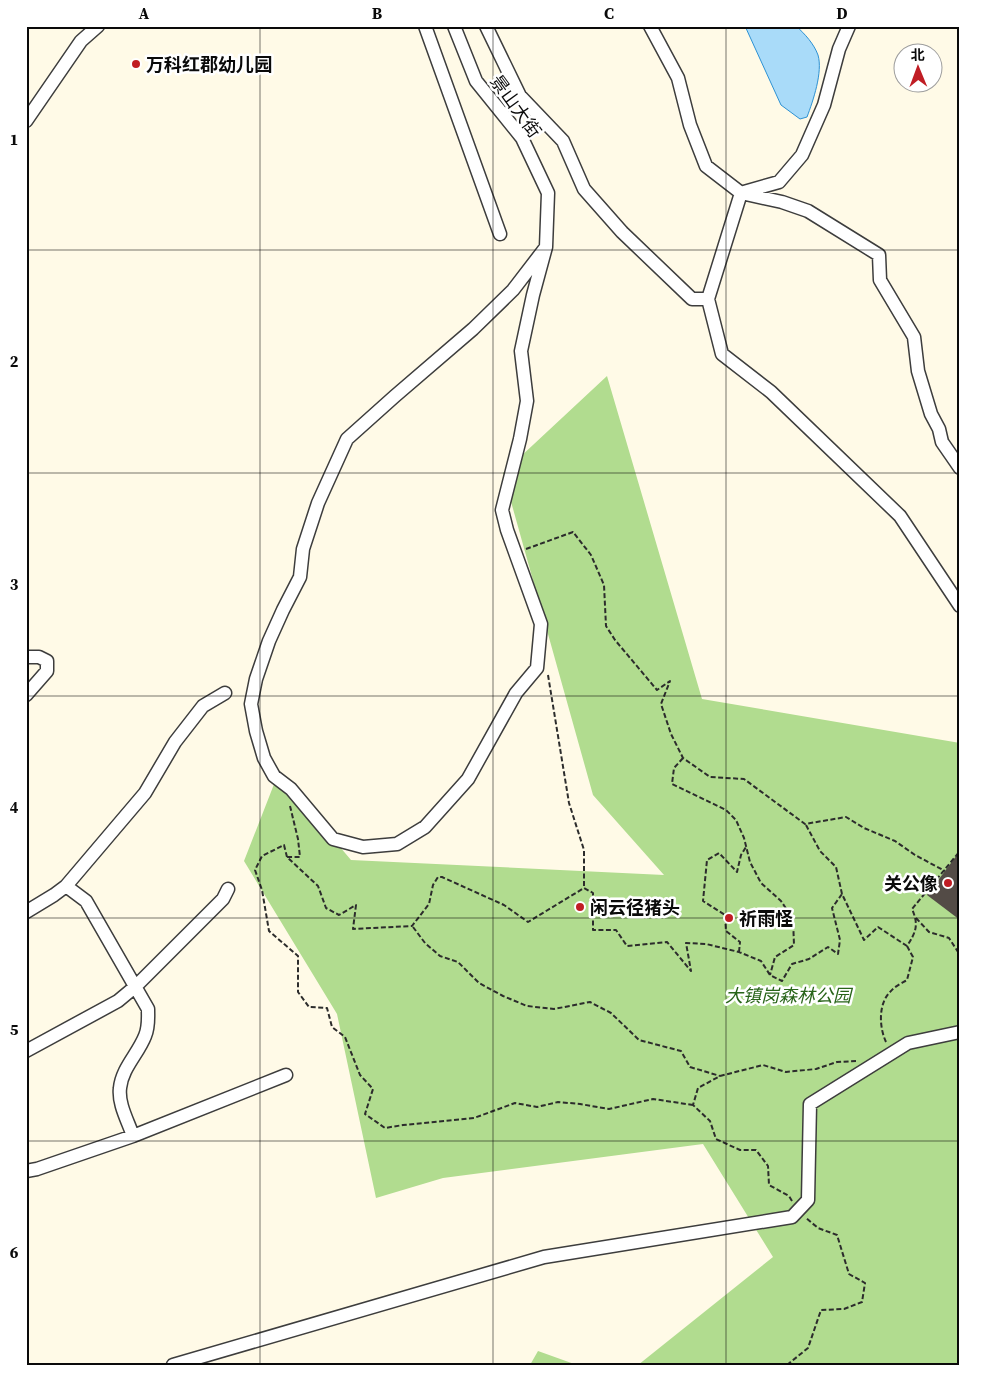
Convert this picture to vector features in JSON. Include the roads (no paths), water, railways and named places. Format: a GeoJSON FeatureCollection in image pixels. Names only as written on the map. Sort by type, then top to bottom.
{"type":"FeatureCollection","features":[{"type":"Feature","properties":{"kind":"street"},"geometry":{"type":"LineString","coordinates":[[26,121],[81,40],[98,26]]}},
{"type":"Feature","properties":{"kind":"street"},"geometry":{"type":"LineString","coordinates":[[425,26],[500,234]]}},
{"type":"Feature","properties":{"kind":"street","name":"景山大街"},"geometry":{"type":"LineString","coordinates":[[454,26],[476,81],[522,138],[548,194],[546,247],[521,351],[527,401],[520,439],[502,510],[507,530],[541,624],[537,668],[516,693],[468,779],[425,827],[396,844],[363,848],[333,839],[291,789],[274,776],[264,758],[251,704],[256,679],[269,641],[300,577],[303,549],[318,504],[347,439],[473,329],[513,290],[546,247]]}},
{"type":"Feature","properties":{"kind":"street"},"geometry":{"type":"LineString","coordinates":[[486,26],[520,96],[563,141],[584,189],[622,232],[692,299],[708,299]]}},
{"type":"Feature","properties":{"kind":"street"},"geometry":{"type":"LineString","coordinates":[[650,26],[678,78],[690,125],[706,166],[741,193],[808,210],[880,255],[880,280],[914,337],[918,371],[932,414],[939,429],[942,442],[960,468]]}},
{"type":"Feature","properties":{"kind":"street"},"geometry":{"type":"LineString","coordinates":[[741,193],[779,182],[802,154],[824,105],[839,49],[849,26]]}},
{"type":"Feature","properties":{"kind":"street"},"geometry":{"type":"LineString","coordinates":[[741,193],[708,299],[722,354],[770,392],[900,516],[960,606]]}},
{"type":"Feature","properties":{"kind":"street"},"geometry":{"type":"LineString","coordinates":[[26,657],[39,657],[47,661],[47,671],[26,695]]}},
{"type":"Feature","properties":{"kind":"street"},"geometry":{"type":"LineString","coordinates":[[26,912],[66,886],[145,793],[175,742],[203,706],[225,693]]}},
{"type":"Feature","properties":{"kind":"street"},"geometry":{"type":"LineString","coordinates":[[66,886],[86,901],[148,1009],[148,1024],[145,1036],[123,1073],[120,1088],[120,1101],[133,1136]]}},
{"type":"Feature","properties":{"kind":"street"},"geometry":{"type":"LineString","coordinates":[[26,1051],[118,1001],[136,986],[223,899],[228,889]]}},
{"type":"Feature","properties":{"kind":"street"},"geometry":{"type":"LineString","coordinates":[[173,1365],[544,1257],[792,1217],[808,1200],[810,1104],[908,1043],[960,1032]]}},
{"type":"Feature","properties":{"kind":"street"},"geometry":{"type":"LineString","coordinates":[[26,1171],[37,1169],[133,1136],[286,1075]]}},
{"type":"Feature","properties":{"kind":"water"},"geometry":{"type":"Polygon","coordinates":[[[745,26],[796,26],[812,43],[818,55],[819,70],[817,86],[807,117],[800,119],[781,105],[745,26]]]}},
{"type":"Feature","properties":{"kind":"place","name":"万科红郡幼儿园"},"geometry":{"type":"Point","coordinates":[136,64]}},
{"type":"Feature","properties":{"kind":"place","name":"关公像"},"geometry":{"type":"Point","coordinates":[948,883]}},
{"type":"Feature","properties":{"kind":"place","name":"闲云径猪头"},"geometry":{"type":"Point","coordinates":[580,907]}},
{"type":"Feature","properties":{"kind":"place","name":"祈雨怪"},"geometry":{"type":"Point","coordinates":[729,918]}},
{"type":"Feature","properties":{"kind":"park label","name":"大镇岗森林公园"},"geometry":{"type":"Point","coordinates":[788,995]}}]}
